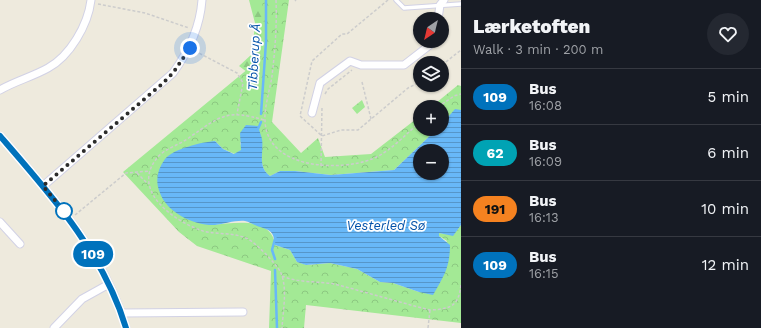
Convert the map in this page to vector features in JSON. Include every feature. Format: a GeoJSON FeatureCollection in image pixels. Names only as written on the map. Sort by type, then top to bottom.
{"type":"FeatureCollection","features":[{"type":"Feature","properties":{"kind":"street"},"geometry":{"type":"LineString","coordinates":[[43,186],[173,73],[190,48],[197,31],[202,0]]}},
{"type":"Feature","properties":{"kind":"street"},"geometry":{"type":"LineString","coordinates":[[0,90],[50,67],[63,56],[76,39],[85,22],[91,1]]}},
{"type":"Feature","properties":{"kind":"street"},"geometry":{"type":"LineString","coordinates":[[312,113],[320,83],[350,61],[361,65],[404,65],[426,48]]}},
{"type":"Feature","properties":{"kind":"street"},"geometry":{"type":"LineString","coordinates":[[0,136],[70,219],[89,246],[109,284],[122,313],[126,328]]}},
{"type":"Feature","properties":{"kind":"street"},"geometry":{"type":"LineString","coordinates":[[0,222],[20,244]]}},
{"type":"Feature","properties":{"kind":"street"},"geometry":{"type":"LineString","coordinates":[[54,328],[82,299],[109,284]]}},
{"type":"Feature","properties":{"kind":"street"},"geometry":{"type":"LineString","coordinates":[[122,313],[243,312]]}},
{"type":"Feature","properties":{"kind":"lane"},"geometry":{"type":"LineString","coordinates":[[396,0],[404,8],[461,2]]}},
{"type":"Feature","properties":{"kind":"path"},"geometry":{"type":"LineString","coordinates":[[276,0],[274,62],[264,120],[268,136],[274,146],[300,161],[321,166],[339,166],[373,158],[413,127]]}},
{"type":"Feature","properties":{"kind":"path"},"geometry":{"type":"LineString","coordinates":[[91,1],[145,12],[197,31]]}},
{"type":"Feature","properties":{"kind":"path"},"geometry":{"type":"LineString","coordinates":[[190,48],[237,73],[243,83],[237,114]]}},
{"type":"Feature","properties":{"kind":"path"},"geometry":{"type":"LineString","coordinates":[[449,59],[461,50]]}},
{"type":"Feature","properties":{"kind":"path"},"geometry":{"type":"LineString","coordinates":[[323,97],[328,89],[352,70],[361,70],[361,65]]}},
{"type":"Feature","properties":{"kind":"path"},"geometry":{"type":"LineString","coordinates":[[362,82],[371,120]]}},
{"type":"Feature","properties":{"kind":"path"},"geometry":{"type":"LineString","coordinates":[[330,133],[341,130],[358,130],[408,88],[413,86]]}},
{"type":"Feature","properties":{"kind":"path"},"geometry":{"type":"LineString","coordinates":[[448,100],[461,94]]}},
{"type":"Feature","properties":{"kind":"path"},"geometry":{"type":"LineString","coordinates":[[321,166],[322,103]]}},
{"type":"Feature","properties":{"kind":"path"},"geometry":{"type":"LineString","coordinates":[[148,184],[150,171],[157,158],[164,152],[188,139],[217,118],[237,114],[264,120]]}},
{"type":"Feature","properties":{"kind":"path"},"geometry":{"type":"LineString","coordinates":[[70,219],[129,172],[136,173],[150,171]]}},
{"type":"Feature","properties":{"kind":"path"},"geometry":{"type":"LineString","coordinates":[[136,173],[148,184],[156,201],[173,216],[205,231],[240,236],[249,239],[279,270],[282,276],[282,328]]}},
{"type":"Feature","properties":{"kind":"path"},"geometry":{"type":"LineString","coordinates":[[282,276],[292,280],[314,280],[430,310],[440,310],[454,304],[460,295],[461,284]]}},
{"type":"Feature","properties":{"kind":"path"},"geometry":{"type":"LineString","coordinates":[[428,328],[430,310]]}},
{"type":"Feature","properties":{"kind":"green space"},"geometry":{"type":"Polygon","coordinates":[[[249,0],[268,0],[266,57],[247,72],[239,66],[252,54],[255,23],[249,0]]]}},
{"type":"Feature","properties":{"kind":"green space"},"geometry":{"type":"Polygon","coordinates":[[[262,0],[289,0],[272,122],[301,153],[318,138],[325,157],[371,154],[413,121],[413,136],[430,136],[421,144],[413,144],[413,152],[394,170],[331,175],[280,171],[270,176],[266,173],[262,164],[262,139],[240,142],[242,150],[235,154],[223,149],[215,141],[213,225],[251,223],[260,225],[267,229],[272,236],[275,245],[290,250],[297,262],[307,265],[330,263],[357,269],[380,282],[393,283],[419,292],[447,241],[439,236],[439,233],[453,235],[461,225],[461,323],[306,305],[304,328],[269,328],[271,271],[197,246],[179,232],[123,172],[266,54],[262,0]]]}},
{"type":"Feature","properties":{"kind":"green space"},"geometry":{"type":"Polygon","coordinates":[[[458,85],[461,86],[461,110],[455,110],[449,116],[449,100],[440,100],[458,85]]]}},
{"type":"Feature","properties":{"kind":"green space"},"geometry":{"type":"Polygon","coordinates":[[[362,100],[365,107],[357,114],[352,108],[362,100]]]}},
{"type":"Feature","properties":{"kind":"water","name":"Vesterled Sø"},"geometry":{"type":"Polygon","coordinates":[[[455,109],[461,110],[461,225],[453,236],[439,233],[439,236],[450,245],[450,253],[446,271],[433,295],[393,283],[380,282],[357,269],[330,263],[306,265],[297,262],[290,250],[275,245],[272,233],[270,231],[245,221],[207,225],[191,221],[169,207],[158,189],[157,180],[159,171],[162,163],[169,155],[181,149],[215,141],[223,149],[234,154],[241,150],[240,133],[246,125],[258,126],[262,139],[262,164],[270,176],[280,171],[331,175],[394,170],[413,152],[413,180],[449,180],[449,144],[421,144],[430,136],[449,136],[449,116],[455,109]]]}},
{"type":"Feature","properties":{"kind":"waterway","name":"Tibberup Å"},"geometry":{"type":"LineString","coordinates":[[261,114],[266,42],[266,0]]}},
{"type":"Feature","properties":{"kind":"waterway","name":"Tibberup Å"},"geometry":{"type":"LineString","coordinates":[[258,129],[261,122]]}},
{"type":"Feature","properties":{"kind":"waterway","name":"Tibberup Å"},"geometry":{"type":"LineString","coordinates":[[275,259],[272,250],[276,235]]}},
{"type":"Feature","properties":{"kind":"waterway","name":"Tibberup Å"},"geometry":{"type":"LineString","coordinates":[[275,270],[277,328]]}},
{"type":"Feature","properties":{"kind":"bus line","name":"109"},"geometry":{"type":"LineString","coordinates":[[0,136],[70,219],[89,246],[109,284],[122,313],[126,328]]}},
{"type":"Feature","properties":{"kind":"route"},"geometry":{"type":"LineString","coordinates":[[64,211],[43,186],[162,84],[173,73],[190,48]]}}]}
